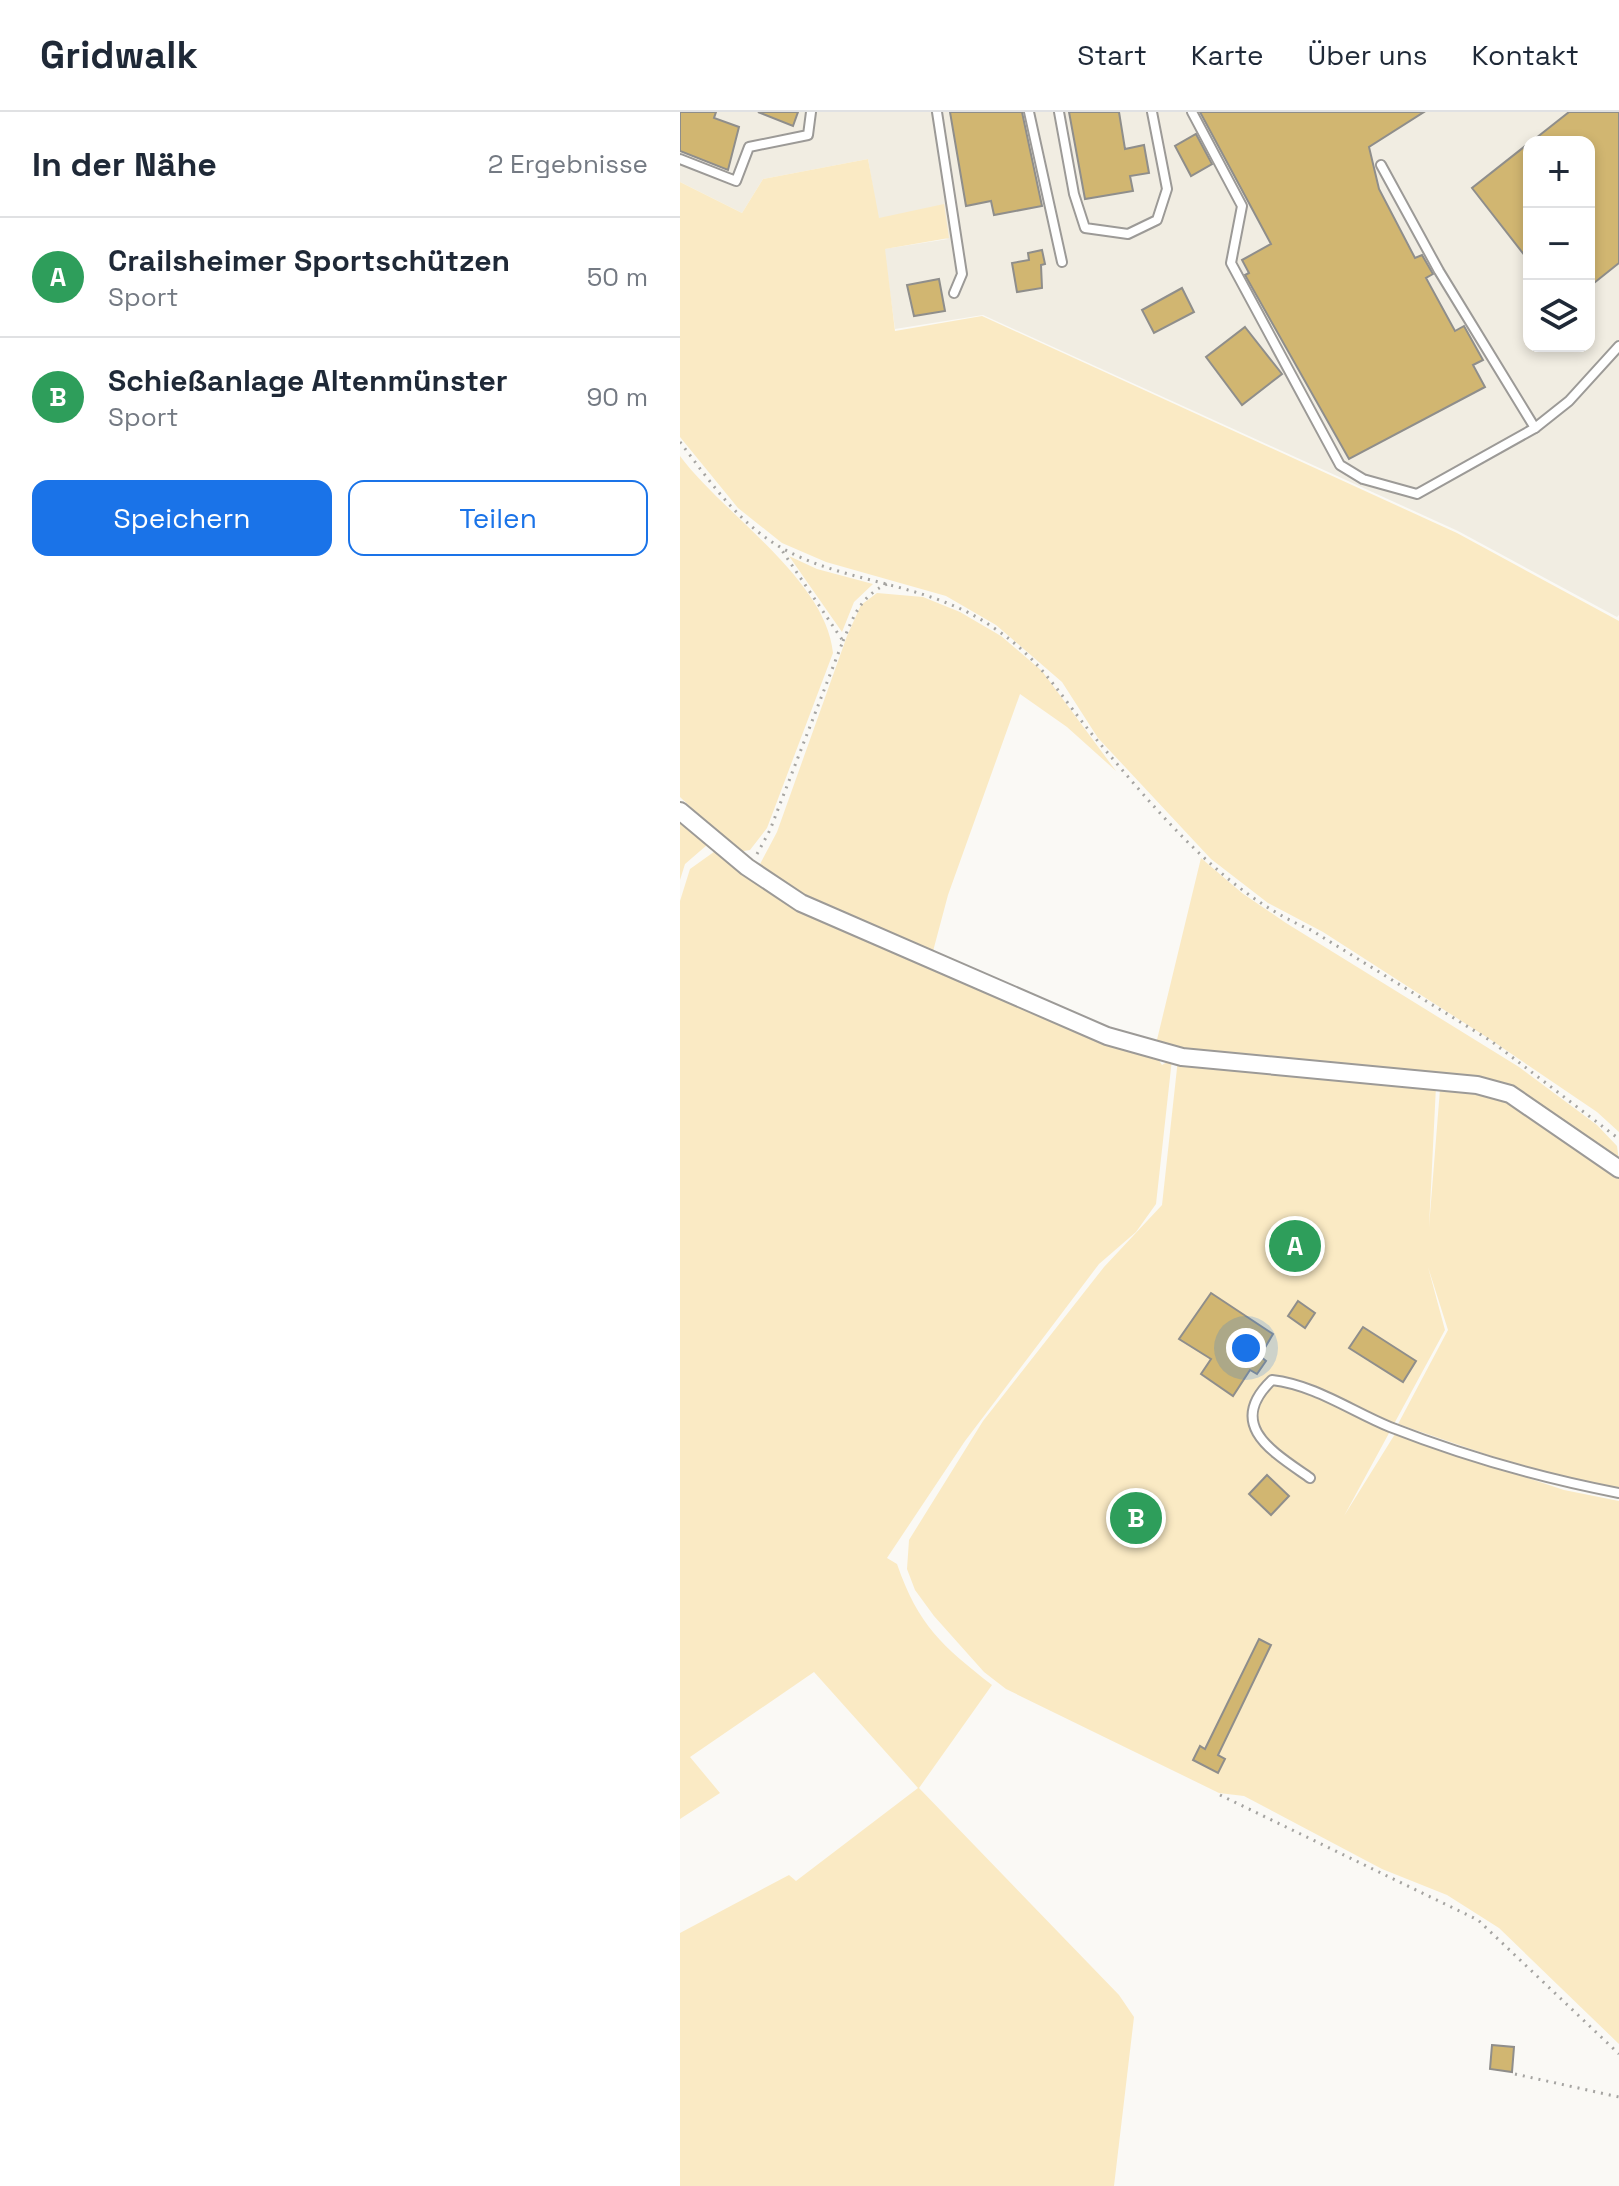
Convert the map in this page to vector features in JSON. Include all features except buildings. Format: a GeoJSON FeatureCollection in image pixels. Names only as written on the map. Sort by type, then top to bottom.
{"type":"FeatureCollection","features":[{"type":"Feature","properties":{"kind":"street"},"geometry":{"type":"LineString","coordinates":[[680,811],[747,867],[801,903],[1107,1036],[1182,1057],[1477,1085],[1510,1094],[1619,1169]]}},
{"type":"Feature","properties":{"kind":"lane"},"geometry":{"type":"LineString","coordinates":[[680,159],[736,181],[749,147],[808,135],[811,112]]}},
{"type":"Feature","properties":{"kind":"lane"},"geometry":{"type":"LineString","coordinates":[[937,112],[962,274],[954,293]]}},
{"type":"Feature","properties":{"kind":"lane"},"geometry":{"type":"LineString","coordinates":[[1029,112],[1062,262]]}},
{"type":"Feature","properties":{"kind":"lane"},"geometry":{"type":"LineString","coordinates":[[1059,112],[1074,194],[1085,228],[1128,234],[1157,220],[1167,189],[1152,112]]}},
{"type":"Feature","properties":{"kind":"lane"},"geometry":{"type":"LineString","coordinates":[[1192,112],[1242,206],[1231,263],[1340,465],[1363,479],[1417,494],[1535,428],[1569,401],[1619,346]]}},
{"type":"Feature","properties":{"kind":"lane"},"geometry":{"type":"LineString","coordinates":[[1381,165],[1439,271],[1535,428]]}},
{"type":"Feature","properties":{"kind":"lane"},"geometry":{"type":"LineString","coordinates":[[1310,1478],[1271,1451],[1252,1426],[1251,1410],[1272,1380],[1317,1392],[1388,1426],[1460,1453],[1572,1484],[1619,1493]]}},
{"type":"Feature","properties":{"kind":"path"},"geometry":{"type":"LineString","coordinates":[[680,442],[727,504],[779,546],[843,641]]}},
{"type":"Feature","properties":{"kind":"path"},"geometry":{"type":"LineString","coordinates":[[779,546],[887,584],[940,597],[994,627],[1056,683],[1094,737],[1215,869],[1284,918],[1311,930],[1491,1041],[1619,1139]]}},
{"type":"Feature","properties":{"kind":"path"},"geometry":{"type":"LineString","coordinates":[[747,867],[770,830],[843,641],[862,601],[869,592],[887,584]]}},
{"type":"Feature","properties":{"kind":"path"},"geometry":{"type":"LineString","coordinates":[[1220,1795],[1478,1920],[1619,2054]]}},
{"type":"Feature","properties":{"kind":"path"},"geometry":{"type":"LineString","coordinates":[[1515,2074],[1619,2097]]}},
{"type":"Feature","properties":{"kind":"shaded area"},"geometry":{"type":"Polygon","coordinates":[[[680,112],[1619,112],[1619,615],[1617,617],[1458,531],[983,315],[895,329],[884,249],[948,239],[878,218],[868,159],[763,179],[742,213],[680,182],[680,112]]]}},
{"type":"Feature","properties":{"kind":"shaded area"},"geometry":{"type":"Polygon","coordinates":[[[868,159],[879,218],[944,204],[949,238],[885,249],[895,331],[982,316],[1457,533],[1619,621],[1619,1132],[1597,1112],[1491,1040],[1323,932],[1268,903],[1211,859],[1098,738],[1062,682],[996,625],[946,596],[826,562],[782,543],[738,508],[680,437],[680,182],[742,213],[763,179],[868,159]]]}},
{"type":"Feature","properties":{"kind":"shaded area"},"geometry":{"type":"Polygon","coordinates":[[[680,456],[793,573],[826,626],[833,653],[767,828],[750,850],[738,852],[680,797],[680,456]]]}},
{"type":"Feature","properties":{"kind":"shaded area"},"geometry":{"type":"Polygon","coordinates":[[[789,556],[817,569],[873,584],[854,602],[842,632],[789,556]]]}},
{"type":"Feature","properties":{"kind":"shaded area"},"geometry":{"type":"Polygon","coordinates":[[[877,593],[923,597],[960,612],[1001,636],[1042,671],[1116,771],[1067,727],[1020,694],[948,895],[932,955],[810,903],[759,866],[777,832],[847,636],[861,605],[877,593]]]}},
{"type":"Feature","properties":{"kind":"shaded area"},"geometry":{"type":"Polygon","coordinates":[[[680,817],[707,845],[685,864],[680,880],[680,817]]]}},
{"type":"Feature","properties":{"kind":"shaded area"},"geometry":{"type":"Polygon","coordinates":[[[718,849],[746,869],[1156,1056],[1162,1065],[1172,1059],[1156,1204],[1136,1232],[1099,1264],[965,1441],[887,1558],[897,1564],[914,1603],[934,1633],[992,1685],[919,1788],[1119,1995],[1134,2017],[1114,2186],[680,2186],[680,1933],[789,1875],[796,1881],[918,1788],[814,1672],[690,1757],[720,1793],[680,1819],[680,901],[690,869],[718,849]]]}},
{"type":"Feature","properties":{"kind":"shaded area"},"geometry":{"type":"Polygon","coordinates":[[[1201,858],[1242,893],[1286,923],[1519,1067],[1597,1125],[1617,1146],[1619,1161],[1548,1110],[1505,1088],[1155,1048],[1201,858]]]}},
{"type":"Feature","properties":{"kind":"shaded area"},"geometry":{"type":"Polygon","coordinates":[[[1178,1059],[1436,1086],[1429,1227],[1440,1089],[1506,1099],[1619,1174],[1619,1491],[1538,1472],[1398,1424],[1448,1330],[1428,1267],[1445,1330],[1344,1516],[1395,1434],[1564,1490],[1619,1501],[1619,2044],[1499,1928],[1447,1895],[1382,1869],[1244,1796],[1219,1793],[1006,1689],[984,1672],[915,1590],[907,1569],[909,1540],[983,1421],[1104,1267],[1162,1205],[1178,1059]]]}},
{"type":"Feature","properties":{"kind":"place","name":"Crailsheimer Sportschützen"},"geometry":{"type":"Point","coordinates":[1295,1246]}},
{"type":"Feature","properties":{"kind":"place","name":"Schießanlage Altenmünster"},"geometry":{"type":"Point","coordinates":[1136,1518]}}]}
